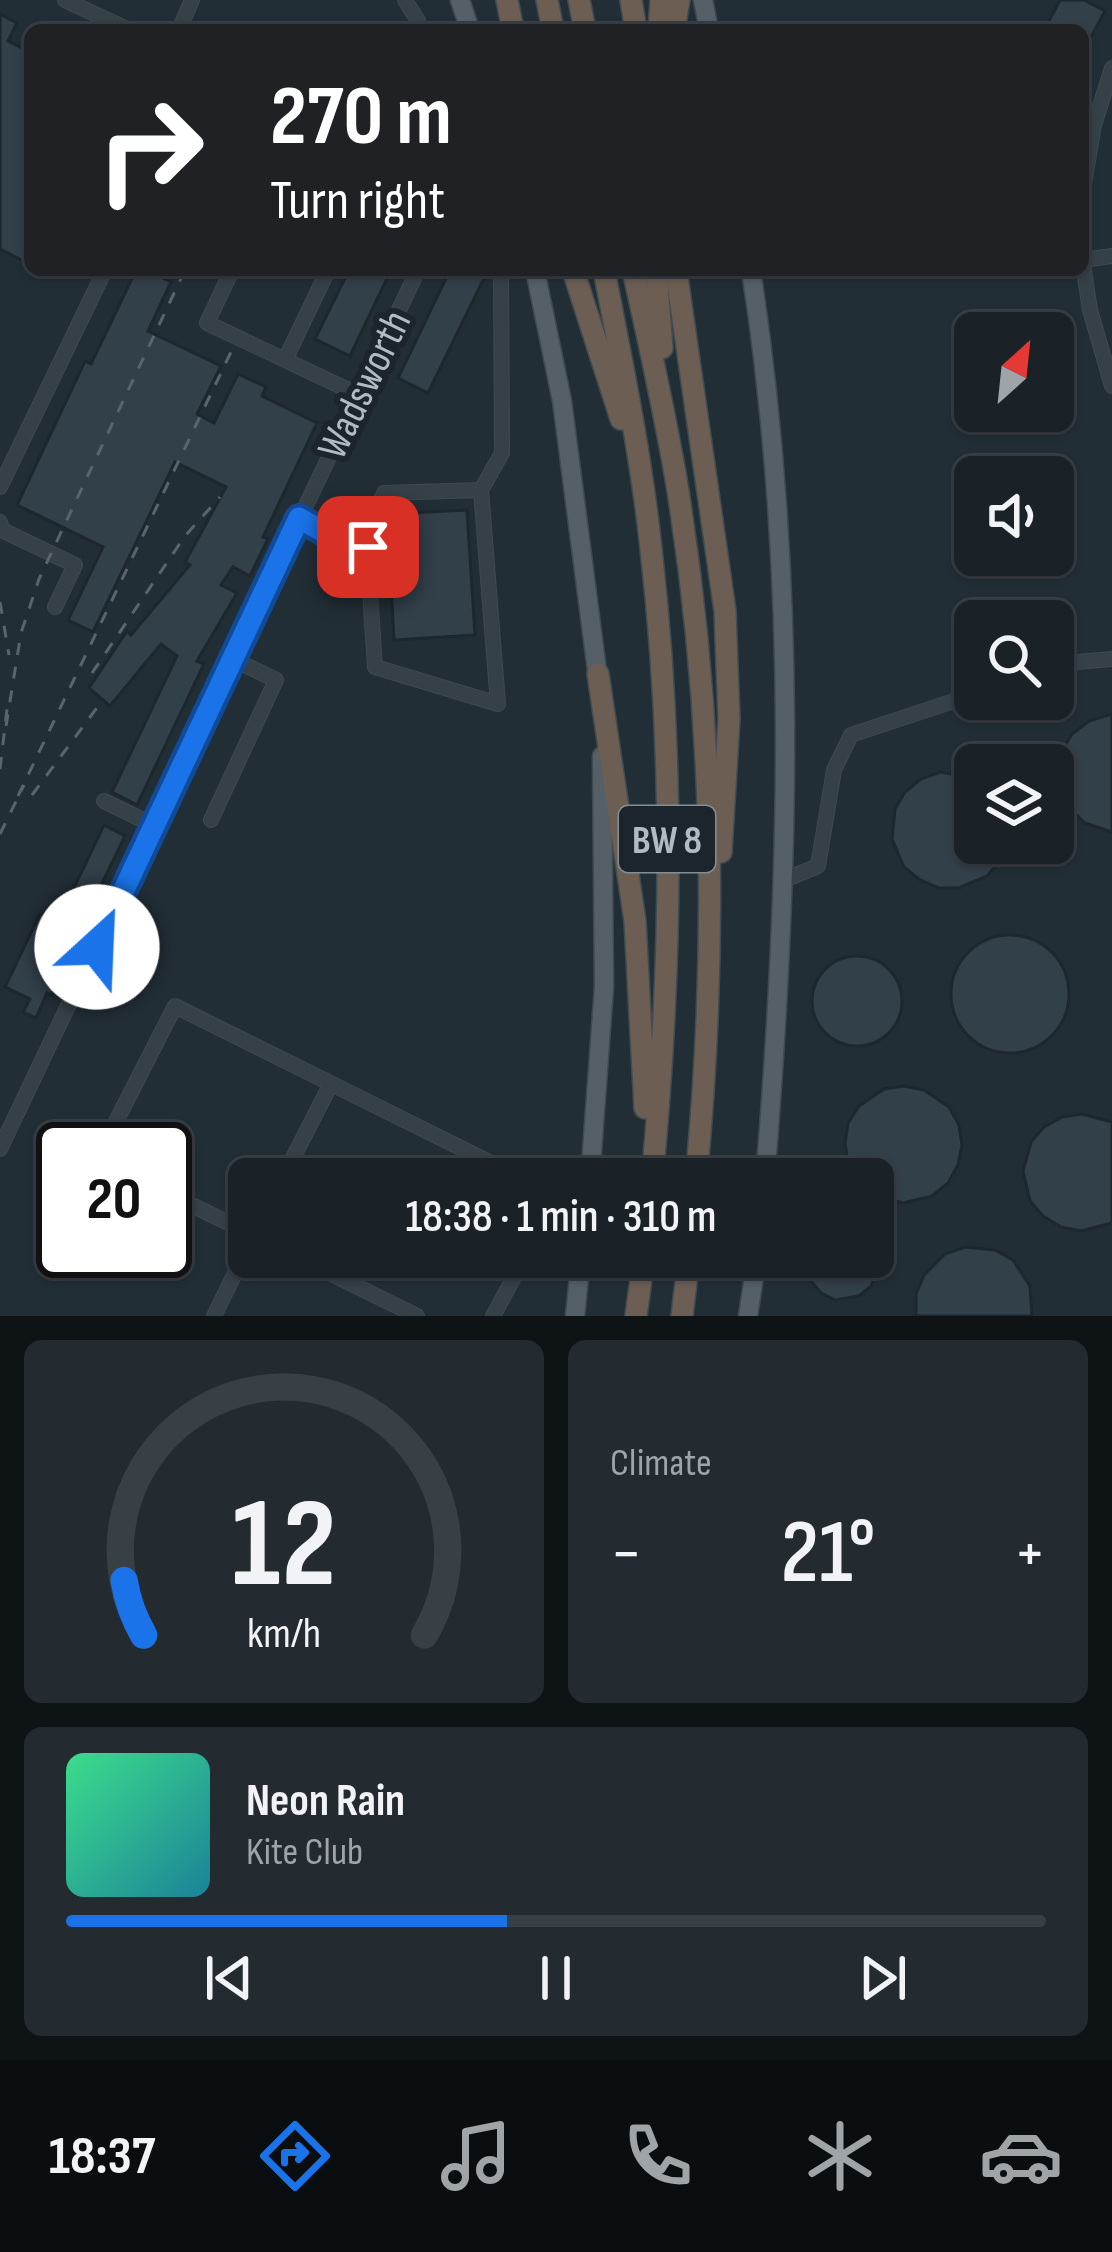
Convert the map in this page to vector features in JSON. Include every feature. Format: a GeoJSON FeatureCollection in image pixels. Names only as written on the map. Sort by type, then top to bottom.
{"type":"FeatureCollection","features":[{"type":"Feature","properties":{"kind":"highway"},"geometry":{"type":"LineString","coordinates":[[575,276],[645,500]]}},
{"type":"Feature","properties":{"kind":"highway","name":"BW 8"},"geometry":{"type":"LineString","coordinates":[[605,276],[645,500],[661,657],[667,802],[662,1016],[651,1158]]}},
{"type":"Feature","properties":{"kind":"highway","name":"BW 8"},"geometry":{"type":"LineString","coordinates":[[634,276],[677,486],[694,615],[706,780],[706,1056],[698,1158]]}},
{"type":"Feature","properties":{"kind":"highway"},"geometry":{"type":"LineString","coordinates":[[657,276],[677,486]]}},
{"type":"Feature","properties":{"kind":"highway"},"geometry":{"type":"LineString","coordinates":[[678,276],[721,566],[729,685],[706,1056]]}},
{"type":"Feature","properties":{"kind":"highway"},"geometry":{"type":"LineString","coordinates":[[598,674],[635,921],[648,1158]]}},
{"type":"Feature","properties":{"kind":"highway"},"geometry":{"type":"LineString","coordinates":[[636,1316],[641,1278]]}},
{"type":"Feature","properties":{"kind":"highway"},"geometry":{"type":"LineString","coordinates":[[682,1316],[687,1278]]}},
{"type":"Feature","properties":{"kind":"main road","name":"BW 8"},"geometry":{"type":"LineString","coordinates":[[537,276],[562,400],[598,674],[604,986],[592,1158]]}},
{"type":"Feature","properties":{"kind":"main road"},"geometry":{"type":"LineString","coordinates":[[752,276],[780,534],[787,729],[782,965],[767,1158]]}},
{"type":"Feature","properties":{"kind":"main road"},"geometry":{"type":"LineString","coordinates":[[574,1316],[579,1278]]}},
{"type":"Feature","properties":{"kind":"main road"},"geometry":{"type":"LineString","coordinates":[[748,1316],[754,1278]]}},
{"type":"Feature","properties":{"kind":"street"},"geometry":{"type":"LineString","coordinates":[[65,0],[116,24]]}},
{"type":"Feature","properties":{"kind":"street"},"geometry":{"type":"LineString","coordinates":[[1089,154],[1112,68]]}},
{"type":"Feature","properties":{"kind":"street"},"geometry":{"type":"LineString","coordinates":[[0,488],[102,276]]}},
{"type":"Feature","properties":{"kind":"street"},"geometry":{"type":"LineString","coordinates":[[229,276],[207,323],[359,395]]}},
{"type":"Feature","properties":{"kind":"street"},"geometry":{"type":"LineString","coordinates":[[284,360],[325,276]]}},
{"type":"Feature","properties":{"kind":"street","name":"Wadsworth"},"geometry":{"type":"LineString","coordinates":[[0,1149],[415,276]]}},
{"type":"Feature","properties":{"kind":"street"},"geometry":{"type":"LineString","coordinates":[[481,490],[384,493],[367,533],[375,667],[498,704],[481,490],[502,453],[501,276]]}},
{"type":"Feature","properties":{"kind":"street"},"geometry":{"type":"LineString","coordinates":[[1087,276],[1112,386]]}},
{"type":"Feature","properties":{"kind":"street"},"geometry":{"type":"LineString","coordinates":[[299,518],[348,546],[368,547]]}},
{"type":"Feature","properties":{"kind":"street"},"geometry":{"type":"LineString","coordinates":[[0,522],[2,530],[75,565],[55,608]]}},
{"type":"Feature","properties":{"kind":"street"},"geometry":{"type":"LineString","coordinates":[[211,820],[276,680],[231,658]]}},
{"type":"Feature","properties":{"kind":"street"},"geometry":{"type":"LineString","coordinates":[[1074,663],[1112,659]]}},
{"type":"Feature","properties":{"kind":"street"},"geometry":{"type":"LineString","coordinates":[[784,880],[818,866],[834,770],[851,735],[954,701]]}},
{"type":"Feature","properties":{"kind":"street"},"geometry":{"type":"LineString","coordinates":[[104,801],[155,826]]}},
{"type":"Feature","properties":{"kind":"street"},"geometry":{"type":"LineString","coordinates":[[116,1122],[175,1006],[481,1158]]}},
{"type":"Feature","properties":{"kind":"street"},"geometry":{"type":"LineString","coordinates":[[293,1158],[331,1084]]}},
{"type":"Feature","properties":{"kind":"street"},"geometry":{"type":"LineString","coordinates":[[192,1205],[228,1223]]}},
{"type":"Feature","properties":{"kind":"street"},"geometry":{"type":"LineString","coordinates":[[214,1316],[233,1278]]}},
{"type":"Feature","properties":{"kind":"street"},"geometry":{"type":"LineString","coordinates":[[336,1278],[399,1312],[417,1316]]}},
{"type":"Feature","properties":{"kind":"street"},"geometry":{"type":"LineString","coordinates":[[494,1316],[514,1278]]}},
{"type":"Feature","properties":{"kind":"building"},"geometry":{"type":"Polygon","coordinates":[[[1060,0],[1084,0],[1105,11],[1089,41],[1089,24],[1047,24],[1060,0]]]}},
{"type":"Feature","properties":{"kind":"building"},"geometry":{"type":"Polygon","coordinates":[[[0,14],[17,23],[8,41],[24,49],[24,261],[0,249],[0,14]]]}},
{"type":"Feature","properties":{"kind":"building"},"geometry":{"type":"Polygon","coordinates":[[[133,276],[158,276],[171,282],[148,331],[221,366],[197,414],[214,423],[238,374],[266,387],[262,396],[317,423],[263,537],[268,539],[250,576],[233,567],[221,585],[237,593],[197,661],[204,664],[137,805],[112,792],[177,656],[161,644],[110,706],[89,688],[127,631],[131,635],[190,565],[185,562],[226,487],[175,462],[93,632],[68,620],[103,547],[17,505],[85,361],[91,364],[133,276]]]}},
{"type":"Feature","properties":{"kind":"building"},"geometry":{"type":"Polygon","coordinates":[[[346,276],[388,276],[350,356],[315,339],[346,276]]]}},
{"type":"Feature","properties":{"kind":"building"},"geometry":{"type":"Polygon","coordinates":[[[447,276],[485,276],[428,393],[398,378],[447,276]]]}},
{"type":"Feature","properties":{"kind":"building"},"geometry":{"type":"Polygon","coordinates":[[[467,510],[475,635],[394,640],[387,514],[467,510]]]}},
{"type":"Feature","properties":{"kind":"building"},"geometry":{"type":"Polygon","coordinates":[[[1112,714],[1112,832],[1085,823],[1074,813],[1074,744],[1066,744],[1089,721],[1112,714]]]}},
{"type":"Feature","properties":{"kind":"building"},"geometry":{"type":"Polygon","coordinates":[[[940,772],[954,774],[954,864],[998,864],[987,876],[959,888],[939,888],[904,867],[892,839],[895,809],[921,779],[940,772]]]}},
{"type":"Feature","properties":{"kind":"building"},"geometry":{"type":"Polygon","coordinates":[[[104,825],[125,836],[90,908],[69,898],[104,825]]]}},
{"type":"Feature","properties":{"kind":"building"},"geometry":{"type":"Polygon","coordinates":[[[40,914],[66,926],[70,919],[80,924],[53,981],[58,983],[52,995],[47,993],[36,1018],[23,1012],[30,999],[5,987],[40,914]]]}},
{"type":"Feature","properties":{"kind":"building"},"geometry":{"type":"Polygon","coordinates":[[[1010,935],[1043,945],[1059,961],[1069,994],[1059,1027],[1043,1043],[1010,1053],[977,1043],[961,1027],[951,994],[961,961],[977,945],[1010,935]]]}},
{"type":"Feature","properties":{"kind":"building"},"geometry":{"type":"Polygon","coordinates":[[[857,956],[889,969],[902,1001],[889,1033],[857,1046],[825,1033],[812,1001],[825,969],[857,956]]]}},
{"type":"Feature","properties":{"kind":"building"},"geometry":{"type":"Polygon","coordinates":[[[884,1089],[924,1090],[949,1107],[959,1125],[958,1165],[948,1183],[932,1196],[894,1201],[894,1158],[847,1158],[848,1123],[859,1106],[884,1089]]]}},
{"type":"Feature","properties":{"kind":"building"},"geometry":{"type":"Polygon","coordinates":[[[1082,1114],[1112,1122],[1112,1223],[1081,1231],[1061,1227],[1043,1216],[1030,1201],[1023,1171],[1031,1142],[1044,1127],[1062,1117],[1082,1114]]]}},
{"type":"Feature","properties":{"kind":"building"},"geometry":{"type":"Polygon","coordinates":[[[965,1247],[995,1250],[1013,1260],[1030,1286],[1032,1316],[916,1316],[916,1294],[924,1275],[945,1254],[965,1247]]]}},
{"type":"Feature","properties":{"kind":"building"},"geometry":{"type":"Polygon","coordinates":[[[874,1278],[859,1296],[835,1300],[811,1281],[874,1278]]]}},
{"type":"Feature","properties":{"kind":"railway"},"geometry":{"type":"LineString","coordinates":[[6,726],[21,633],[39,579],[182,276]]}},
{"type":"Feature","properties":{"kind":"railway"},"geometry":{"type":"LineString","coordinates":[[18,796],[231,352]]}},
{"type":"Feature","properties":{"kind":"railway"},"geometry":{"type":"LineString","coordinates":[[92,673],[185,536],[220,497]]}},
{"type":"Feature","properties":{"kind":"railway"},"geometry":{"type":"LineString","coordinates":[[0,602],[9,655]]}},
{"type":"Feature","properties":{"kind":"railway"},"geometry":{"type":"LineString","coordinates":[[32,795],[102,701]]}},
{"type":"Feature","properties":{"kind":"railway"},"geometry":{"type":"LineString","coordinates":[[0,769],[7,709]]}},
{"type":"Feature","properties":{"kind":"railway"},"geometry":{"type":"LineString","coordinates":[[0,834],[24,785]]}},
{"type":"Feature","properties":{"kind":"route"},"geometry":{"type":"LineString","coordinates":[[97,947],[299,518],[348,546],[368,547]]}}]}
